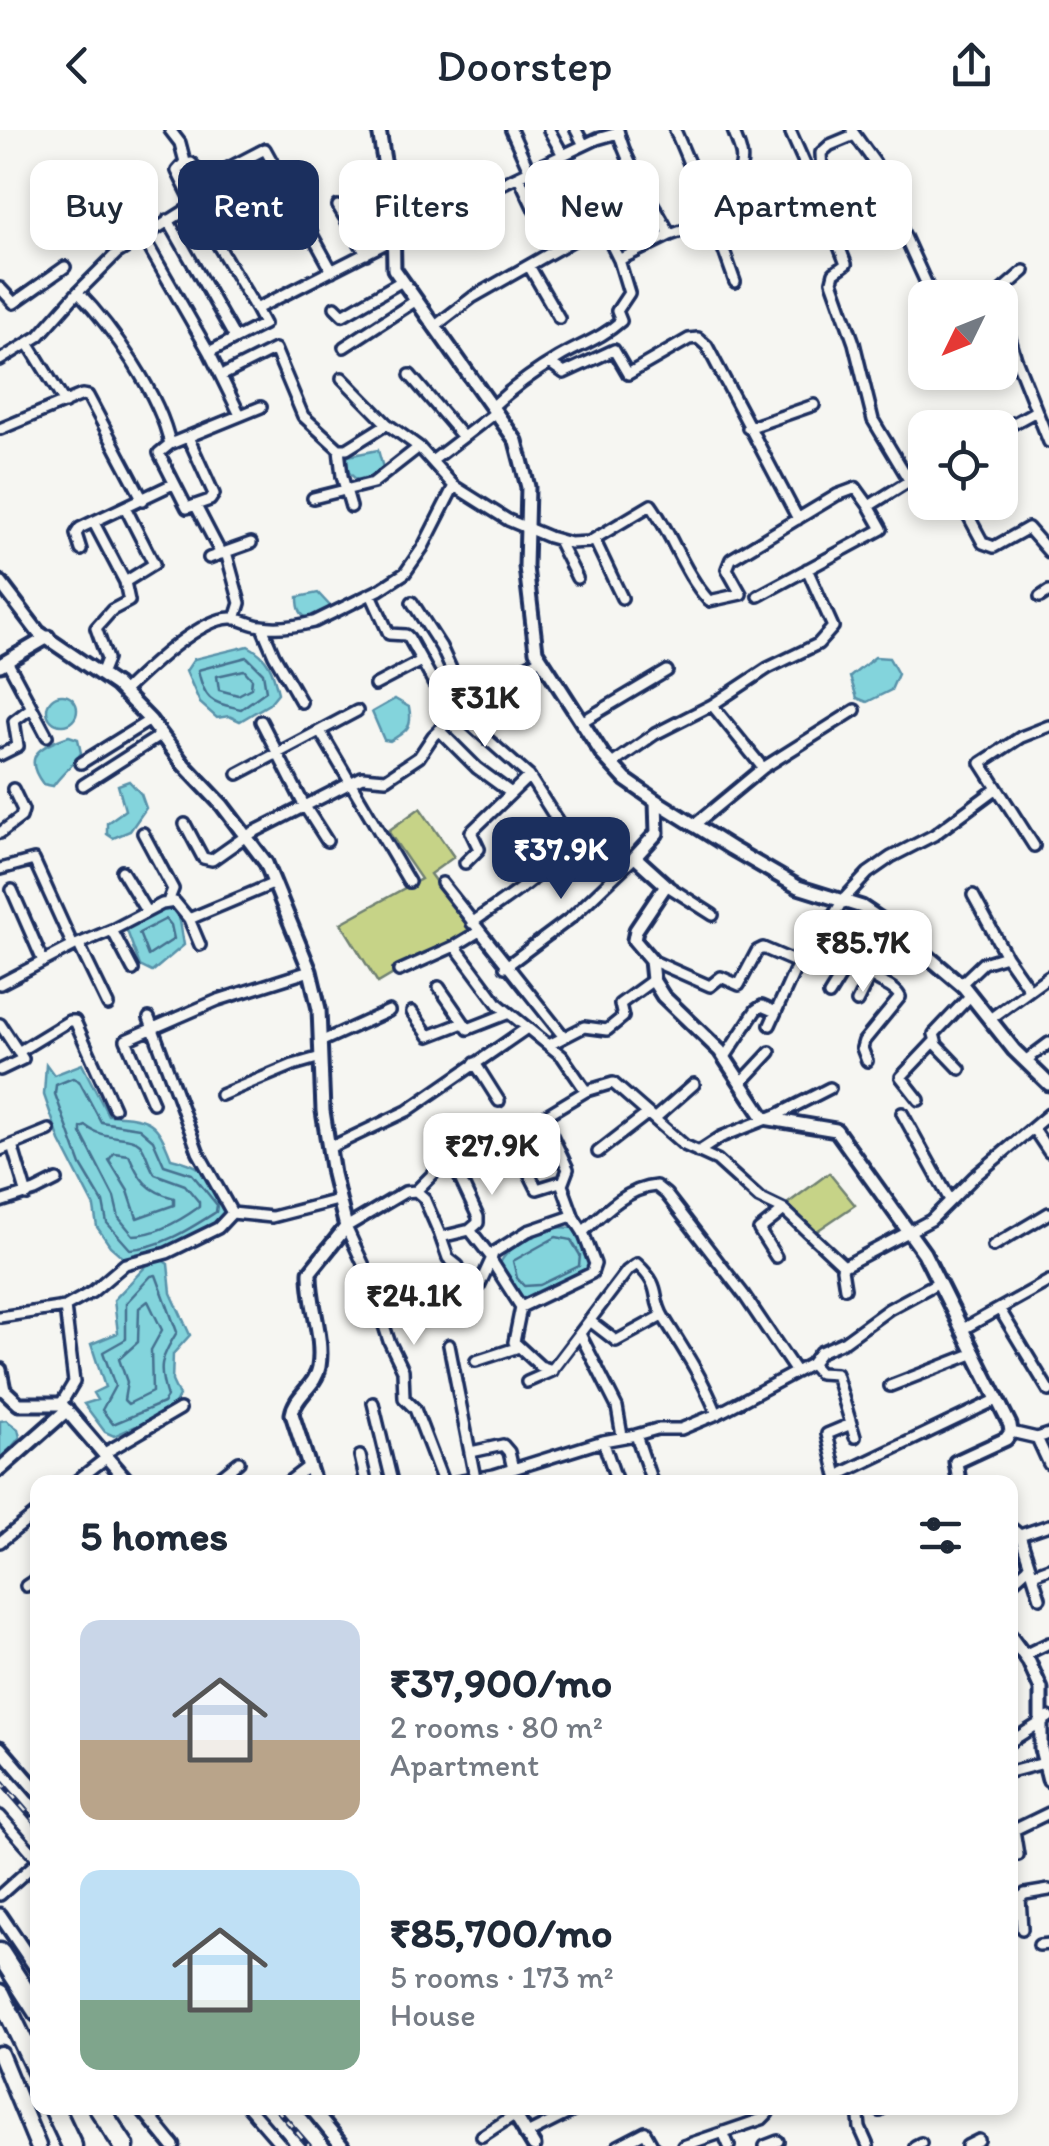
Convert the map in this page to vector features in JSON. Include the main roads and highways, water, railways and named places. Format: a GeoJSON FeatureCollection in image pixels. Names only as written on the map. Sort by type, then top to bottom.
{"type":"FeatureCollection","features":[{"type":"Feature","properties":{"kind":"highway"},"geometry":{"type":"LineString","coordinates":[[0,1954],[30,2000]]}},
{"type":"Feature","properties":{"kind":"highway"},"geometry":{"type":"LineString","coordinates":[[0,1994],[30,2056]]}},
{"type":"Feature","properties":{"kind":"highway"},"geometry":{"type":"LineString","coordinates":[[57,2115],[72,2146]]}},
{"type":"Feature","properties":{"kind":"highway"},"geometry":{"type":"LineString","coordinates":[[104,2115],[124,2146]]}},
{"type":"Feature","properties":{"kind":"main road"},"geometry":{"type":"LineString","coordinates":[[0,2054],[38,2146]]}},
{"type":"Feature","properties":{"kind":"water"},"geometry":{"type":"Polygon","coordinates":[[[378,450],[383,468],[361,483],[347,469],[348,456],[378,450]]]}},
{"type":"Feature","properties":{"kind":"water"},"geometry":{"type":"Polygon","coordinates":[[[318,593],[331,607],[329,612],[311,620],[300,612],[298,597],[318,593]]]}},
{"type":"Feature","properties":{"kind":"water"},"geometry":{"type":"Polygon","coordinates":[[[248,646],[269,665],[278,693],[269,704],[240,721],[229,716],[217,718],[200,703],[186,671],[194,659],[248,646]]]}},
{"type":"Feature","properties":{"kind":"water"},"geometry":{"type":"Polygon","coordinates":[[[875,657],[889,658],[898,674],[891,690],[867,702],[857,698],[850,677],[875,657]]]}},
{"type":"Feature","properties":{"kind":"water"},"geometry":{"type":"Polygon","coordinates":[[[62,695],[73,699],[77,710],[73,721],[62,725],[51,721],[47,710],[51,699],[62,695]]]}},
{"type":"Feature","properties":{"kind":"water"},"geometry":{"type":"Polygon","coordinates":[[[395,699],[409,707],[409,724],[390,741],[384,740],[372,712],[395,699]]]}},
{"type":"Feature","properties":{"kind":"water"},"geometry":{"type":"Polygon","coordinates":[[[69,736],[78,739],[81,753],[53,786],[43,784],[34,766],[37,753],[69,736]]]}},
{"type":"Feature","properties":{"kind":"water"},"geometry":{"type":"Polygon","coordinates":[[[129,781],[141,794],[146,808],[130,831],[113,838],[107,834],[107,823],[125,810],[118,785],[129,781]]]}},
{"type":"Feature","properties":{"kind":"water"},"geometry":{"type":"Polygon","coordinates":[[[162,909],[173,909],[180,921],[184,945],[152,972],[140,966],[126,928],[162,909]]]}},
{"type":"Feature","properties":{"kind":"water"},"geometry":{"type":"Polygon","coordinates":[[[46,1064],[54,1075],[82,1064],[108,1115],[142,1119],[155,1128],[171,1158],[195,1166],[209,1177],[229,1216],[167,1250],[126,1260],[97,1227],[94,1207],[60,1141],[44,1095],[46,1064]]]}},
{"type":"Feature","properties":{"kind":"water"},"geometry":{"type":"Polygon","coordinates":[[[553,1227],[575,1228],[586,1247],[589,1270],[543,1295],[521,1298],[508,1284],[500,1263],[516,1246],[553,1227]]]}},
{"type":"Feature","properties":{"kind":"water"},"geometry":{"type":"Polygon","coordinates":[[[162,1260],[168,1264],[171,1293],[190,1335],[173,1354],[172,1381],[179,1396],[172,1410],[114,1436],[105,1432],[84,1404],[97,1400],[93,1393],[105,1387],[91,1344],[118,1333],[114,1300],[149,1263],[162,1260]]]}},
{"type":"Feature","properties":{"kind":"water"},"geometry":{"type":"Polygon","coordinates":[[[6,1420],[18,1429],[20,1437],[0,1461],[0,1421],[6,1420]]]}},
{"type":"Feature","properties":{"kind":"railway"},"geometry":{"type":"LineString","coordinates":[[0,1781],[30,1816]]}},
{"type":"Feature","properties":{"kind":"railway"},"geometry":{"type":"LineString","coordinates":[[282,2115],[309,2146]]}}]}
